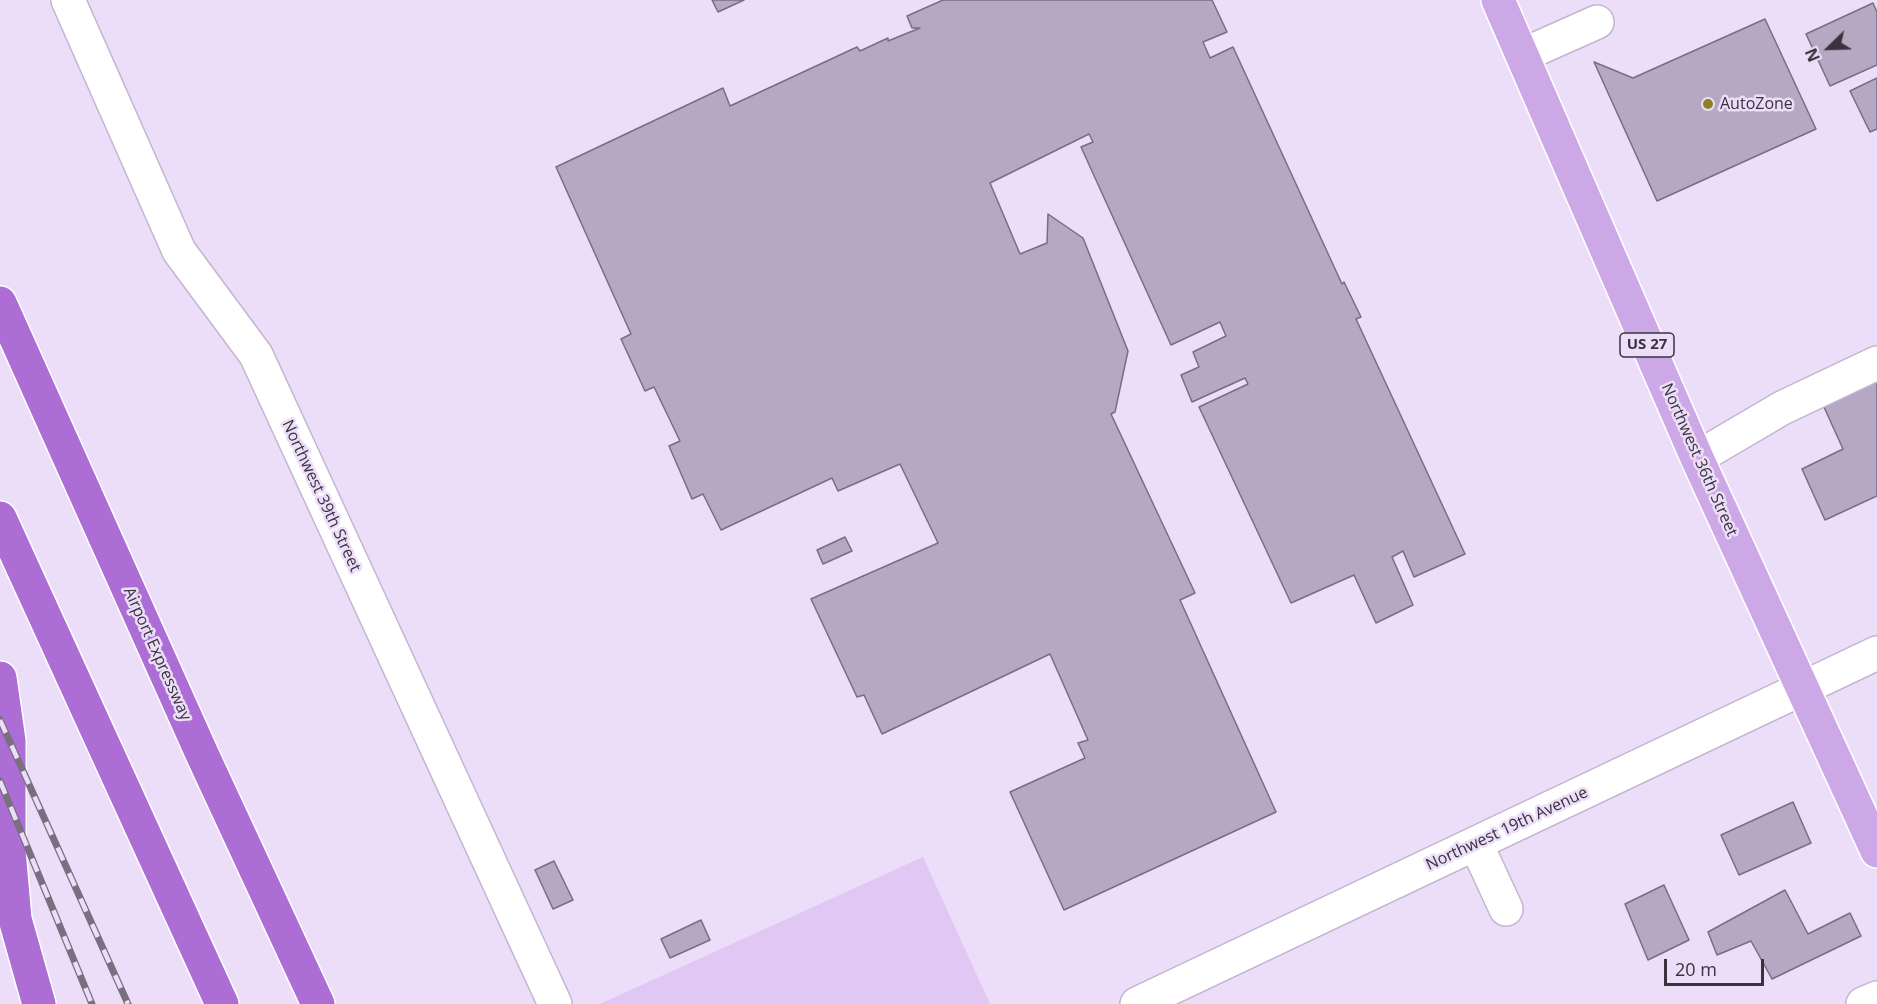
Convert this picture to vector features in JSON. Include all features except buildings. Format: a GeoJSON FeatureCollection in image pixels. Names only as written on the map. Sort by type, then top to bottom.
{"type":"FeatureCollection","features":[{"type":"Feature","properties":{"kind":"highway","name":"Airport Expressway"},"geometry":{"type":"LineString","coordinates":[[0,303],[202,754],[318,1004]]}},
{"type":"Feature","properties":{"kind":"highway"},"geometry":{"type":"LineString","coordinates":[[0,518],[222,1004]]}},
{"type":"Feature","properties":{"kind":"highway"},"geometry":{"type":"LineString","coordinates":[[0,678],[9,741],[9,851],[15,919],[39,1004]]}},
{"type":"Feature","properties":{"kind":"main road","name":"Northwest 36th Street"},"geometry":{"type":"LineString","coordinates":[[1498,0],[1697,458],[1877,851]]}},
{"type":"Feature","properties":{"kind":"street","name":"Northwest 39th Street"},"geometry":{"type":"LineString","coordinates":[[68,0],[178,251],[256,355],[555,1004]]}},
{"type":"Feature","properties":{"kind":"street"},"geometry":{"type":"LineString","coordinates":[[1522,55],[1597,22]]}},
{"type":"Feature","properties":{"kind":"street"},"geometry":{"type":"LineString","coordinates":[[1697,458],[1782,408],[1877,363]]}},
{"type":"Feature","properties":{"kind":"street","name":"Northwest 19th Avenue"},"geometry":{"type":"LineString","coordinates":[[1137,1004],[1877,652]]}},
{"type":"Feature","properties":{"kind":"street"},"geometry":{"type":"LineString","coordinates":[[1476,844],[1506,909]]}},
{"type":"Feature","properties":{"kind":"street"},"geometry":{"type":"LineString","coordinates":[[1863,1004],[1877,998]]}},
{"type":"Feature","properties":{"kind":"shaded area"},"geometry":{"type":"Polygon","coordinates":[[[923,857],[990,1004],[600,1004],[923,857]]]}},
{"type":"Feature","properties":{"kind":"railway"},"geometry":{"type":"LineString","coordinates":[[0,720],[128,1004]]}},
{"type":"Feature","properties":{"kind":"railway"},"geometry":{"type":"LineString","coordinates":[[0,781],[92,1004]]}},
{"type":"Feature","properties":{"kind":"place","name":"AutoZone"},"geometry":{"type":"Point","coordinates":[1708,104]}}]}
